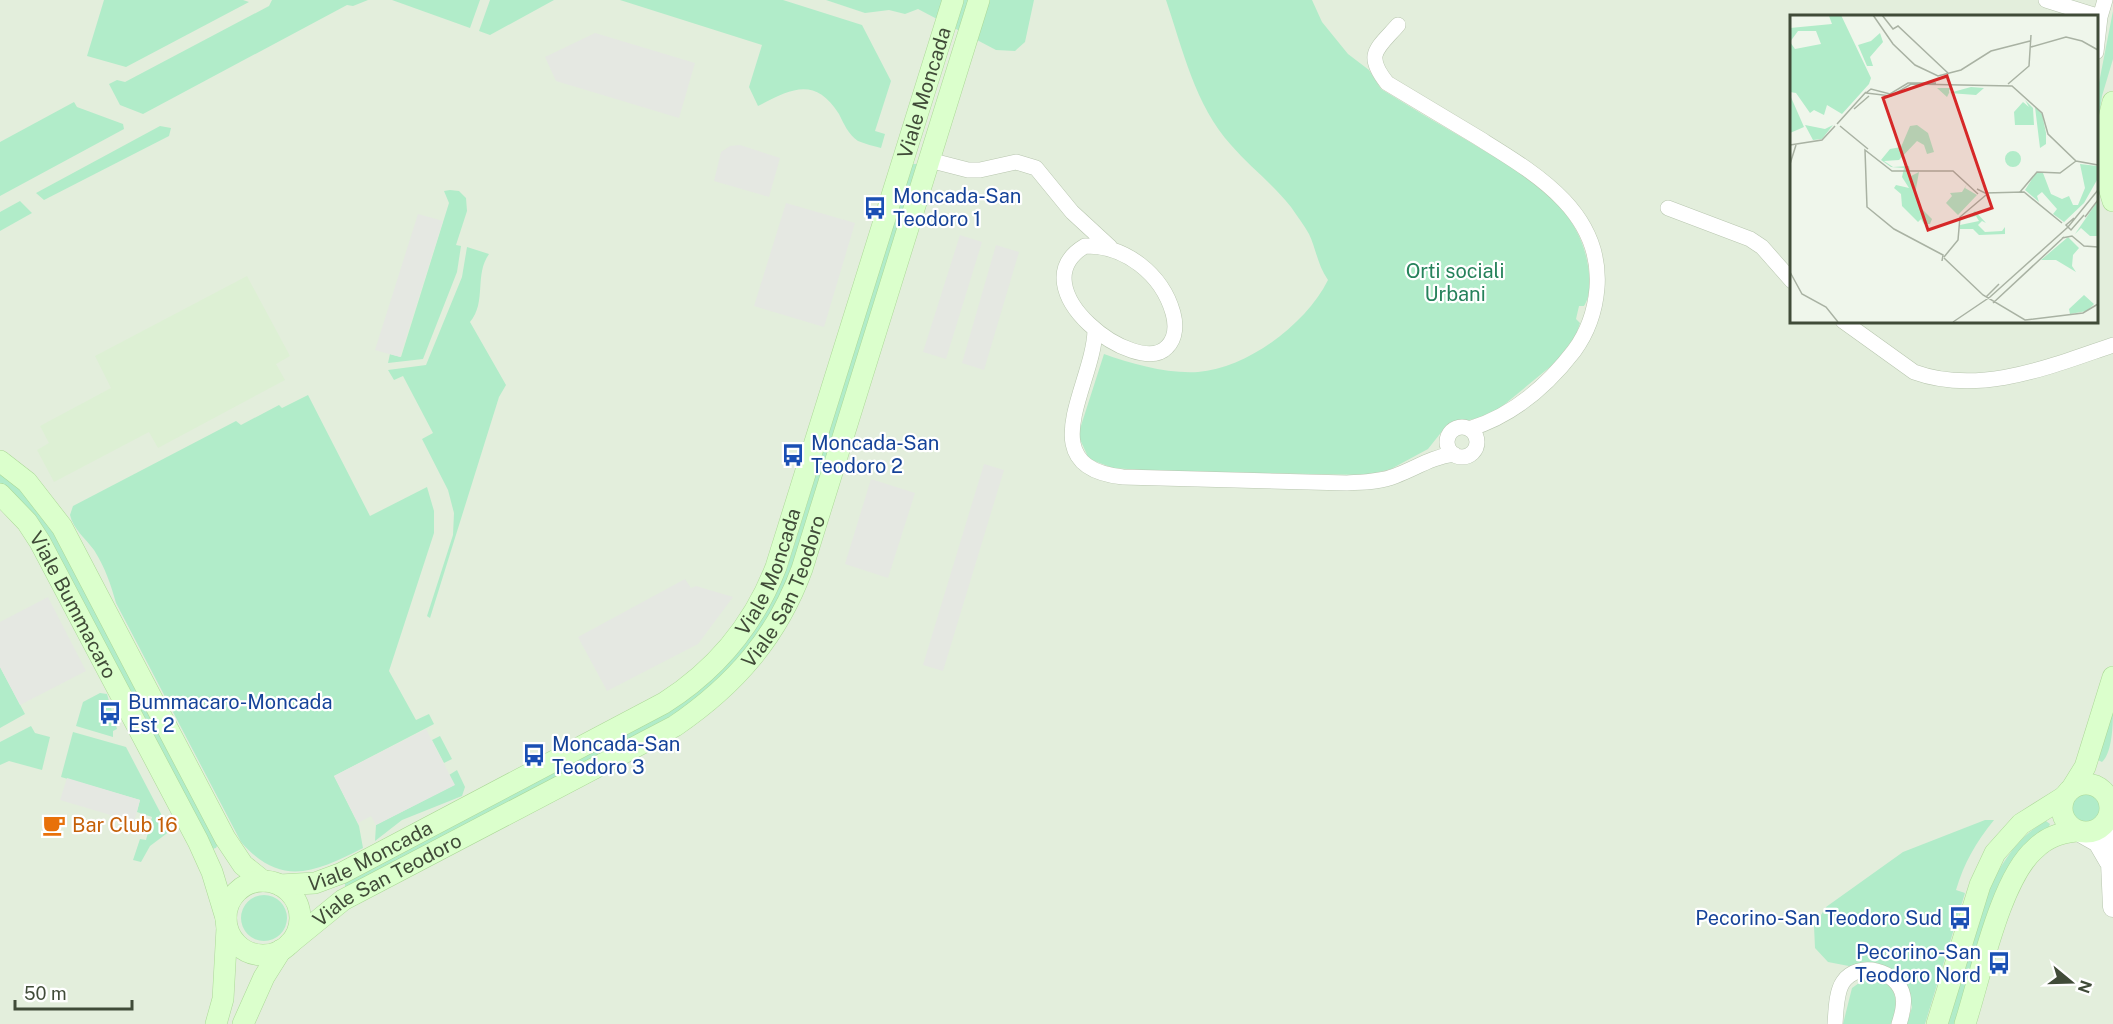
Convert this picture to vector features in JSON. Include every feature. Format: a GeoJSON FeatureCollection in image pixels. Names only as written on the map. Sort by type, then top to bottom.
{"type":"FeatureCollection","features":[{"type":"Feature","properties":{"kind":"main road","name":"Viale Moncada"},"geometry":{"type":"LineString","coordinates":[[271,883],[315,883],[342,873],[664,703],[708,669],[743,630],[758,607],[776,567],[953,0]]}},
{"type":"Feature","properties":{"kind":"main road","name":"Viale San Teodoro"},"geometry":{"type":"LineString","coordinates":[[243,1024],[252,1001],[285,947],[322,916],[351,896],[675,726],[720,693],[762,647],[784,612],[802,569],[979,0]]}},
{"type":"Feature","properties":{"kind":"main road"},"geometry":{"type":"LineString","coordinates":[[923,96],[947,104]]}},
{"type":"Feature","properties":{"kind":"main road"},"geometry":{"type":"LineString","coordinates":[[2113,102],[2107,128],[2106,151],[2113,201]]}},
{"type":"Feature","properties":{"kind":"main road"},"geometry":{"type":"LineString","coordinates":[[906,153],[929,160]]}},
{"type":"Feature","properties":{"kind":"main road"},"geometry":{"type":"LineString","coordinates":[[0,461],[27,482],[62,527],[225,838],[243,865],[271,883],[294,898],[300,917],[299,927],[285,947],[273,954],[253,954],[237,944],[226,923],[231,899],[244,886],[271,883]]}},
{"type":"Feature","properties":{"kind":"main road","name":"Viale Bummacaro"},"geometry":{"type":"LineString","coordinates":[[0,494],[27,522],[40,542],[204,854],[226,923],[223,999],[216,1024]]}},
{"type":"Feature","properties":{"kind":"main road"},"geometry":{"type":"LineString","coordinates":[[2079,832],[2070,826],[2062,813],[2068,793],[2085,767],[2113,677]]}},
{"type":"Feature","properties":{"kind":"main road"},"geometry":{"type":"LineString","coordinates":[[1937,1024],[1980,885],[1995,853],[2020,824],[2079,785],[2094,785],[2110,800],[2098,830],[2056,834],[2033,850],[2015,873],[1965,1024]]}},
{"type":"Feature","properties":{"kind":"main road"},"geometry":{"type":"LineString","coordinates":[[204,854],[217,854],[222,850],[225,838]]}},
{"type":"Feature","properties":{"kind":"main road"},"geometry":{"type":"LineString","coordinates":[[342,873],[338,889],[351,896]]}},
{"type":"Feature","properties":{"kind":"main road"},"geometry":{"type":"LineString","coordinates":[[223,999],[231,989],[241,988],[249,994],[252,1001]]}},
{"type":"Feature","properties":{"kind":"street"},"geometry":{"type":"LineString","coordinates":[[2046,0],[2094,15]]}},
{"type":"Feature","properties":{"kind":"street"},"geometry":{"type":"LineString","coordinates":[[2098,40],[2100,17],[2105,0]]}},
{"type":"Feature","properties":{"kind":"street"},"geometry":{"type":"LineString","coordinates":[[1095,330],[1090,366],[1070,434],[1078,456],[1086,466],[1099,474],[1123,477],[1375,482],[1394,477],[1423,463],[1454,454],[1468,455],[1473,435],[1531,396],[1559,370],[1583,338],[1596,303],[1598,278],[1593,249],[1575,211],[1532,171],[1387,83],[1375,67],[1375,51],[1398,25]]}},
{"type":"Feature","properties":{"kind":"street"},"geometry":{"type":"LineString","coordinates":[[929,160],[968,170],[980,170],[1006,162],[1036,168],[1072,212],[1112,249],[1141,266],[1154,278],[1170,303],[1175,322],[1173,340],[1165,349],[1148,354],[1115,342],[1095,330],[1076,310],[1064,278],[1065,267],[1076,251],[1085,246],[1112,249]]}},
{"type":"Feature","properties":{"kind":"street"},"geometry":{"type":"LineString","coordinates":[[1668,208],[1750,239],[1762,247],[1790,278]]}},
{"type":"Feature","properties":{"kind":"street"},"geometry":{"type":"LineString","coordinates":[[1072,212],[1078,230],[1076,251]]}},
{"type":"Feature","properties":{"kind":"street"},"geometry":{"type":"LineString","coordinates":[[1843,322],[1914,372],[1928,377],[1950,379],[1990,380],[2018,375],[2053,367],[2113,345]]}},
{"type":"Feature","properties":{"kind":"street"},"geometry":{"type":"LineString","coordinates":[[1090,366],[1103,347],[1115,342]]}},
{"type":"Feature","properties":{"kind":"street"},"geometry":{"type":"LineString","coordinates":[[1423,463],[1455,429],[1473,435]]}},
{"type":"Feature","properties":{"kind":"street"},"geometry":{"type":"LineString","coordinates":[[1449,434],[1449,449],[1454,454]]}},
{"type":"Feature","properties":{"kind":"street"},"geometry":{"type":"LineString","coordinates":[[2110,800],[2113,907]]}},
{"type":"Feature","properties":{"kind":"street"},"geometry":{"type":"LineString","coordinates":[[2079,832],[2098,842],[2110,864]]}},
{"type":"Feature","properties":{"kind":"street"},"geometry":{"type":"LineString","coordinates":[[1834,1024],[1842,983],[1861,970],[1884,973],[1894,979],[1904,996],[1899,1024]]}},
{"type":"Feature","properties":{"kind":"shaded area"},"geometry":{"type":"Polygon","coordinates":[[[0,0],[2113,0],[2113,1024],[0,1024],[0,0]]]}},
{"type":"Feature","properties":{"kind":"shaded area"},"geometry":{"type":"Polygon","coordinates":[[[595,33],[695,63],[679,118],[556,81],[545,57],[595,33]]]}},
{"type":"Feature","properties":{"kind":"shaded area"},"geometry":{"type":"Polygon","coordinates":[[[740,145],[780,158],[769,197],[714,181],[721,152],[730,146],[740,145]]]}},
{"type":"Feature","properties":{"kind":"shaded area"},"geometry":{"type":"Polygon","coordinates":[[[786,203],[855,223],[824,327],[754,306],[786,203]]]}},
{"type":"Feature","properties":{"kind":"shaded area"},"geometry":{"type":"Polygon","coordinates":[[[418,214],[443,221],[400,357],[375,350],[418,214]]]}},
{"type":"Feature","properties":{"kind":"shaded area"},"geometry":{"type":"Polygon","coordinates":[[[960,235],[982,242],[946,359],[923,352],[960,235]]]}},
{"type":"Feature","properties":{"kind":"shaded area"},"geometry":{"type":"Polygon","coordinates":[[[996,245],[1019,252],[984,370],[962,363],[996,245]]]}},
{"type":"Feature","properties":{"kind":"shaded area"},"geometry":{"type":"Polygon","coordinates":[[[247,276],[290,356],[276,364],[285,380],[158,448],[149,432],[54,482],[37,450],[49,443],[40,426],[111,388],[95,356],[247,276]]]}},
{"type":"Feature","properties":{"kind":"shaded area"},"geometry":{"type":"Polygon","coordinates":[[[984,464],[1004,470],[943,671],[923,665],[984,464]]]}},
{"type":"Feature","properties":{"kind":"shaded area"},"geometry":{"type":"Polygon","coordinates":[[[871,479],[915,493],[888,578],[845,564],[871,479]]]}},
{"type":"Feature","properties":{"kind":"shaded area"},"geometry":{"type":"Polygon","coordinates":[[[685,579],[691,588],[696,586],[733,597],[698,644],[607,691],[578,637],[685,579]]]}},
{"type":"Feature","properties":{"kind":"shaded area"},"geometry":{"type":"Polygon","coordinates":[[[48,597],[86,671],[20,705],[0,667],[0,622],[48,597]]]}},
{"type":"Feature","properties":{"kind":"shaded area"},"geometry":{"type":"Polygon","coordinates":[[[426,729],[455,785],[376,825],[371,816],[358,823],[334,776],[426,729]]]}},
{"type":"Feature","properties":{"kind":"shaded area"},"geometry":{"type":"Polygon","coordinates":[[[67,778],[140,800],[134,822],[60,800],[67,778]]]}},
{"type":"Feature","properties":{"kind":"green space"},"geometry":{"type":"Polygon","coordinates":[[[104,0],[243,0],[249,2],[126,67],[87,56],[104,0]]]}},
{"type":"Feature","properties":{"kind":"green space"},"geometry":{"type":"Polygon","coordinates":[[[272,0],[368,0],[353,6],[347,5],[143,114],[120,105],[109,84],[117,80],[125,82],[269,6],[272,0]]]}},
{"type":"Feature","properties":{"kind":"green space"},"geometry":{"type":"Polygon","coordinates":[[[392,0],[480,0],[470,28],[392,0]]]}},
{"type":"Feature","properties":{"kind":"green space"},"geometry":{"type":"Polygon","coordinates":[[[490,0],[554,0],[490,35],[479,31],[490,0]]]}},
{"type":"Feature","properties":{"kind":"green space"},"geometry":{"type":"Polygon","coordinates":[[[620,0],[783,0],[862,25],[891,81],[875,131],[885,134],[881,148],[858,141],[849,132],[830,102],[812,90],[792,91],[758,106],[749,87],[762,45],[620,0]]]}},
{"type":"Feature","properties":{"kind":"green space"},"geometry":{"type":"Polygon","coordinates":[[[826,0],[1034,0],[1025,42],[1015,51],[996,50],[918,9],[905,14],[889,10],[865,13],[826,0]]]}},
{"type":"Feature","properties":{"kind":"green space","name":"Orti sociali Urbani"},"geometry":{"type":"Polygon","coordinates":[[[1166,0],[1312,0],[1322,22],[1348,54],[1369,70],[1381,89],[1507,164],[1543,191],[1572,223],[1582,243],[1589,276],[1588,297],[1584,306],[1579,306],[1576,319],[1580,323],[1576,335],[1556,362],[1491,415],[1447,425],[1428,449],[1391,469],[1367,475],[1157,471],[1113,468],[1089,459],[1078,435],[1104,354],[1162,370],[1198,372],[1217,369],[1255,353],[1273,341],[1305,312],[1328,280],[1309,234],[1291,207],[1231,145],[1208,112],[1191,76],[1166,0]]]}},
{"type":"Feature","properties":{"kind":"green space"},"geometry":{"type":"Polygon","coordinates":[[[2113,11],[2113,59],[2102,96],[2098,124],[2098,88],[2113,11]]]}},
{"type":"Feature","properties":{"kind":"green space"},"geometry":{"type":"Polygon","coordinates":[[[74,102],[77,107],[123,124],[124,129],[0,196],[0,142],[74,102]]]}},
{"type":"Feature","properties":{"kind":"green space"},"geometry":{"type":"Polygon","coordinates":[[[160,126],[171,128],[169,136],[44,200],[36,193],[160,126]]]}},
{"type":"Feature","properties":{"kind":"green space"},"geometry":{"type":"Polygon","coordinates":[[[912,164],[917,164],[795,567],[752,647],[692,705],[347,888],[345,887],[345,883],[727,664],[746,642],[769,605],[788,565],[912,164]]]}},
{"type":"Feature","properties":{"kind":"green space"},"geometry":{"type":"Polygon","coordinates":[[[444,191],[459,191],[466,198],[467,211],[456,245],[461,246],[457,272],[423,359],[388,363],[390,354],[401,357],[449,203],[444,191]]]}},
{"type":"Feature","properties":{"kind":"green space"},"geometry":{"type":"Polygon","coordinates":[[[20,201],[32,213],[0,231],[0,212],[20,201]]]}},
{"type":"Feature","properties":{"kind":"green space"},"geometry":{"type":"Polygon","coordinates":[[[467,247],[489,254],[482,271],[478,306],[470,322],[506,385],[499,397],[430,618],[427,616],[453,535],[454,513],[448,490],[422,439],[433,433],[403,376],[394,380],[388,370],[426,365],[462,277],[467,247]]]}},
{"type":"Feature","properties":{"kind":"green space"},"geometry":{"type":"Polygon","coordinates":[[[308,395],[370,516],[427,487],[434,511],[434,533],[389,671],[416,720],[429,714],[434,724],[334,776],[359,826],[363,848],[330,864],[299,871],[270,866],[241,842],[116,603],[101,563],[70,515],[73,506],[236,421],[241,425],[279,405],[282,408],[308,395]]]}},
{"type":"Feature","properties":{"kind":"green space"},"geometry":{"type":"Polygon","coordinates":[[[0,472],[19,487],[50,523],[218,844],[216,848],[212,849],[0,484],[0,472]]]}},
{"type":"Feature","properties":{"kind":"green space"},"geometry":{"type":"Polygon","coordinates":[[[0,667],[25,714],[0,728],[0,667]]]}},
{"type":"Feature","properties":{"kind":"green space"},"geometry":{"type":"Polygon","coordinates":[[[100,693],[107,694],[117,729],[113,731],[113,737],[76,726],[83,702],[100,693]]]}},
{"type":"Feature","properties":{"kind":"green space"},"geometry":{"type":"Polygon","coordinates":[[[2113,706],[2110,744],[2102,762],[2098,760],[2113,706]]]}},
{"type":"Feature","properties":{"kind":"green space"},"geometry":{"type":"Polygon","coordinates":[[[31,726],[35,733],[50,737],[42,770],[9,761],[0,765],[0,742],[31,726]]]}},
{"type":"Feature","properties":{"kind":"green space"},"geometry":{"type":"Polygon","coordinates":[[[73,732],[126,747],[170,831],[150,846],[141,862],[133,860],[140,839],[146,840],[152,817],[137,812],[140,800],[61,777],[73,732]]]}},
{"type":"Feature","properties":{"kind":"green space"},"geometry":{"type":"Polygon","coordinates":[[[440,736],[452,759],[444,763],[432,740],[440,736]]]}},
{"type":"Feature","properties":{"kind":"green space"},"geometry":{"type":"Polygon","coordinates":[[[457,770],[465,787],[462,796],[402,820],[375,841],[376,825],[454,785],[449,775],[457,770]]]}},
{"type":"Feature","properties":{"kind":"green space"},"geometry":{"type":"Polygon","coordinates":[[[2085,792],[2097,796],[2101,808],[2097,820],[2085,824],[2073,820],[2069,808],[2073,796],[2085,792]]]}},
{"type":"Feature","properties":{"kind":"green space"},"geometry":{"type":"Polygon","coordinates":[[[1985,820],[1994,820],[1971,853],[1959,880],[1956,890],[1965,893],[1925,1024],[1907,1024],[1912,1007],[1907,987],[1854,967],[1828,962],[1815,948],[1814,926],[1826,907],[1903,852],[1985,820]]]}},
{"type":"Feature","properties":{"kind":"green space"},"geometry":{"type":"Polygon","coordinates":[[[2046,821],[2050,824],[2048,829],[2019,854],[1999,884],[1955,1024],[1947,1024],[1970,940],[1992,883],[2007,858],[2024,837],[2046,821]]]}},
{"type":"Feature","properties":{"kind":"green space"},"geometry":{"type":"Polygon","coordinates":[[[264,895],[280,902],[287,918],[280,934],[264,941],[248,934],[241,918],[248,902],[264,895]]]}},
{"type":"Feature","properties":{"kind":"green space"},"geometry":{"type":"Polygon","coordinates":[[[1866,978],[1884,983],[1894,992],[1896,1007],[1892,1024],[1843,1024],[1852,988],[1866,978]]]}},
{"type":"Feature","properties":{"kind":"place","name":"Moncada-San Teodoro 1"},"geometry":{"type":"Point","coordinates":[875,208]}},
{"type":"Feature","properties":{"kind":"place","name":"Moncada-San Teodoro 2"},"geometry":{"type":"Point","coordinates":[793,455]}},
{"type":"Feature","properties":{"kind":"place","name":"Bummacaro-Moncada Est 2"},"geometry":{"type":"Point","coordinates":[110,713]}},
{"type":"Feature","properties":{"kind":"place","name":"Moncada-San Teodoro 3"},"geometry":{"type":"Point","coordinates":[534,755]}},
{"type":"Feature","properties":{"kind":"place","name":"Bar Club 16"},"geometry":{"type":"Point","coordinates":[54,825]}},
{"type":"Feature","properties":{"kind":"place","name":"Pecorino-San Teodoro Sud"},"geometry":{"type":"Point","coordinates":[1960,918]}},
{"type":"Feature","properties":{"kind":"place","name":"Pecorino-San Teodoro Nord"},"geometry":{"type":"Point","coordinates":[1999,963]}}]}
